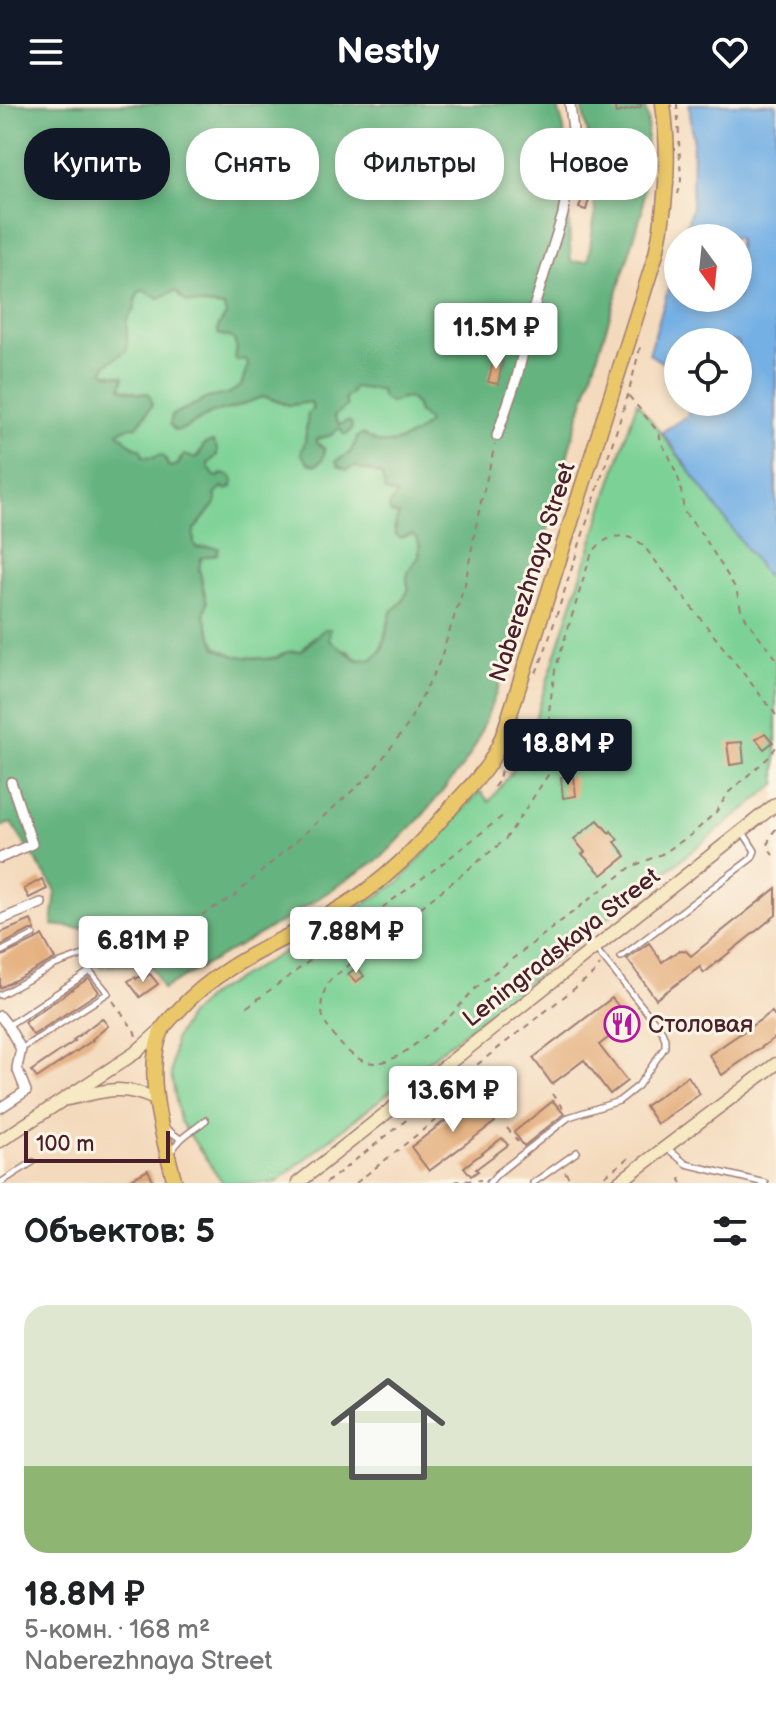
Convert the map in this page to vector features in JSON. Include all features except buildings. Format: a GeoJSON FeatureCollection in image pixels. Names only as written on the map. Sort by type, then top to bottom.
{"type":"FeatureCollection","features":[{"type":"Feature","properties":{"kind":"main road","name":"Naberezhnaya Street"},"geometry":{"type":"LineString","coordinates":[[175,1183],[155,1083],[155,1060],[163,1028],[190,997],[215,978],[348,904],[386,877],[435,827],[496,751],[656,254],[666,184],[663,104]]}},
{"type":"Feature","properties":{"kind":"main road","name":"Leningradskaya Street"},"geometry":{"type":"LineString","coordinates":[[298,1183],[776,804]]}},
{"type":"Feature","properties":{"kind":"main road"},"geometry":{"type":"LineString","coordinates":[[0,1141],[135,1053],[163,1028]]}},
{"type":"Feature","properties":{"kind":"main road"},"geometry":{"type":"LineString","coordinates":[[618,1183],[776,1064]]}},
{"type":"Feature","properties":{"kind":"main road"},"geometry":{"type":"LineString","coordinates":[[61,1101],[116,1089],[133,1090],[157,1100]]}},
{"type":"Feature","properties":{"kind":"street"},"geometry":{"type":"LineString","coordinates":[[497,436],[563,214],[574,140],[570,104]]}},
{"type":"Feature","properties":{"kind":"street"},"geometry":{"type":"LineString","coordinates":[[0,858],[32,844],[11,782]]}},
{"type":"Feature","properties":{"kind":"street"},"geometry":{"type":"LineString","coordinates":[[0,920],[41,903]]}},
{"type":"Feature","properties":{"kind":"street"},"geometry":{"type":"LineString","coordinates":[[0,1016],[21,1049],[17,1068],[26,1091],[0,1108]]}},
{"type":"Feature","properties":{"kind":"lane"},"geometry":{"type":"LineString","coordinates":[[621,957],[752,858],[755,851],[742,831]]}},
{"type":"Feature","properties":{"kind":"lane"},"geometry":{"type":"LineString","coordinates":[[0,952],[33,935]]}},
{"type":"Feature","properties":{"kind":"lane"},"geometry":{"type":"LineString","coordinates":[[490,1182],[569,1117],[619,1101],[638,1086],[665,1047],[662,1031],[595,947]]}},
{"type":"Feature","properties":{"kind":"lane"},"geometry":{"type":"LineString","coordinates":[[0,995],[55,965],[83,955],[109,952]]}},
{"type":"Feature","properties":{"kind":"lane"},"geometry":{"type":"LineString","coordinates":[[8,1026],[90,971],[108,993],[21,1049]]}},
{"type":"Feature","properties":{"kind":"lane"},"geometry":{"type":"LineString","coordinates":[[168,1157],[179,1138],[206,1120]]}},
{"type":"Feature","properties":{"kind":"lane"},"geometry":{"type":"LineString","coordinates":[[162,1125],[179,1138]]}},
{"type":"Feature","properties":{"kind":"lane"},"geometry":{"type":"LineString","coordinates":[[667,1147],[686,1164],[765,1183]]}},
{"type":"Feature","properties":{"kind":"lane"},"geometry":{"type":"LineString","coordinates":[[533,1183],[577,1152]]}},
{"type":"Feature","properties":{"kind":"lane"},"geometry":{"type":"LineString","coordinates":[[0,1183],[33,1162]]}},
{"type":"Feature","properties":{"kind":"path"},"geometry":{"type":"LineString","coordinates":[[628,395],[659,433],[678,475],[684,512],[711,547],[736,589],[748,622],[776,658]]}},
{"type":"Feature","properties":{"kind":"path"},"geometry":{"type":"LineString","coordinates":[[109,952],[127,955],[144,948],[233,897],[370,775],[389,750],[407,726],[439,663],[465,584],[497,436]]}},
{"type":"Feature","properties":{"kind":"path"},"geometry":{"type":"LineString","coordinates":[[776,715],[645,547],[628,536],[603,541],[591,555],[555,670],[549,711],[554,760],[550,772],[503,842],[330,980],[321,1002],[327,1027],[347,1051],[358,1058],[378,1063],[400,1056],[450,1016],[480,984],[631,867],[662,854],[692,834],[716,812],[729,792],[776,747]]}},
{"type":"Feature","properties":{"kind":"path"},"geometry":{"type":"LineString","coordinates":[[247,1007],[504,815]]}},
{"type":"Feature","properties":{"kind":"path"},"geometry":{"type":"LineString","coordinates":[[776,829],[769,837],[768,846],[776,860]]}},
{"type":"Feature","properties":{"kind":"path"},"geometry":{"type":"LineString","coordinates":[[326,1183],[593,974]]}},
{"type":"Feature","properties":{"kind":"path"},"geometry":{"type":"LineString","coordinates":[[108,993],[134,1030],[136,1036],[133,1042]]}},
{"type":"Feature","properties":{"kind":"path"},"geometry":{"type":"LineString","coordinates":[[356,1183],[471,1092]]}},
{"type":"Feature","properties":{"kind":"path"},"geometry":{"type":"LineString","coordinates":[[552,1094],[569,1117]]}},
{"type":"Feature","properties":{"kind":"path"},"geometry":{"type":"LineString","coordinates":[[507,1128],[526,1151]]}},
{"type":"Feature","properties":{"kind":"path"},"geometry":{"type":"LineString","coordinates":[[595,1183],[633,1155]]}},
{"type":"Feature","properties":{"kind":"path"},"geometry":{"type":"LineString","coordinates":[[682,1183],[680,1180],[686,1164]]}},
{"type":"Feature","properties":{"kind":"path"},"geometry":{"type":"LineString","coordinates":[[566,1173],[573,1183]]}},
{"type":"Feature","properties":{"kind":"path"},"geometry":{"type":"LineString","coordinates":[[454,1183],[490,1182]]}},
{"type":"Feature","properties":{"kind":"green space"},"geometry":{"type":"Polygon","coordinates":[[[0,104],[557,104],[564,128],[520,128],[520,200],[568,200],[571,262],[588,261],[594,200],[643,200],[642,212],[573,435],[522,627],[476,744],[463,766],[423,815],[382,857],[288,918],[163,989],[152,967],[100,967],[95,955],[119,942],[115,923],[79,928],[52,925],[56,891],[11,823],[0,827],[0,104]],[[143,290],[139,292],[135,308],[127,320],[127,350],[106,365],[103,371],[124,376],[121,388],[140,394],[148,393],[151,399],[152,405],[137,426],[118,432],[141,450],[143,457],[161,455],[168,466],[173,467],[179,464],[183,455],[195,458],[205,444],[213,442],[217,455],[208,467],[215,476],[230,476],[233,480],[232,487],[226,490],[223,487],[215,495],[217,501],[194,530],[197,548],[219,548],[217,554],[201,558],[199,569],[207,603],[204,615],[216,648],[235,656],[277,658],[287,652],[302,651],[325,629],[330,629],[329,640],[358,660],[372,659],[382,650],[391,612],[402,602],[409,589],[407,576],[419,557],[419,544],[412,534],[400,538],[395,534],[399,515],[390,513],[390,504],[397,495],[385,491],[382,476],[355,466],[347,470],[338,466],[336,461],[350,453],[359,435],[378,442],[394,442],[414,434],[428,422],[410,399],[390,403],[383,399],[380,390],[353,387],[345,399],[347,406],[334,416],[339,425],[348,421],[352,428],[348,434],[338,429],[331,435],[317,439],[317,443],[324,448],[324,454],[316,465],[308,463],[301,453],[308,413],[313,409],[311,402],[289,405],[266,397],[259,398],[212,413],[175,431],[170,425],[172,415],[241,386],[248,365],[246,359],[235,358],[237,348],[233,338],[218,334],[218,327],[226,315],[224,307],[186,302],[174,291],[159,298],[143,290]]]}},
{"type":"Feature","properties":{"kind":"green space"},"geometry":{"type":"Polygon","coordinates":[[[581,104],[644,104],[647,128],[587,128],[581,104]]]}},
{"type":"Feature","properties":{"kind":"green space"},"geometry":{"type":"Polygon","coordinates":[[[143,290],[159,298],[174,291],[180,298],[224,307],[226,315],[218,327],[218,334],[233,338],[247,359],[241,386],[173,415],[193,424],[212,413],[259,398],[293,405],[311,402],[313,410],[308,413],[302,451],[319,445],[317,439],[331,435],[338,428],[345,434],[333,416],[352,387],[376,389],[399,400],[411,399],[425,416],[428,422],[424,426],[401,440],[379,443],[357,437],[351,451],[338,459],[338,466],[347,470],[355,466],[382,476],[385,491],[397,495],[389,509],[399,515],[394,529],[404,537],[412,534],[419,544],[419,557],[408,576],[409,589],[402,602],[391,612],[381,650],[372,659],[355,658],[348,651],[339,649],[322,632],[311,639],[302,651],[266,659],[235,656],[216,647],[204,615],[207,603],[199,569],[201,558],[217,554],[210,547],[197,548],[194,529],[217,501],[215,495],[230,476],[221,474],[215,477],[208,467],[217,455],[217,449],[200,452],[195,458],[180,458],[179,464],[173,467],[157,456],[143,457],[139,448],[117,432],[135,426],[143,419],[152,405],[148,393],[140,394],[120,387],[123,376],[103,372],[105,365],[127,350],[127,320],[139,292],[143,290]]]}},
{"type":"Feature","properties":{"kind":"green space"},"geometry":{"type":"Polygon","coordinates":[[[637,402],[776,583],[776,784],[275,1183],[223,1183],[180,1121],[171,1074],[175,1039],[189,1015],[211,994],[399,882],[480,791],[489,802],[511,773],[535,719],[637,402]]]}},
{"type":"Feature","properties":{"kind":"water"},"geometry":{"type":"Polygon","coordinates":[[[689,104],[776,104],[776,577],[766,576],[662,432],[687,416],[752,416],[752,328],[664,328],[664,363],[649,354],[664,303],[664,312],[752,312],[752,224],[687,224],[692,207],[693,137],[689,104]]]}},
{"type":"Feature","properties":{"kind":"place","name":"Столовая"},"geometry":{"type":"Point","coordinates":[622,1024]}}]}
